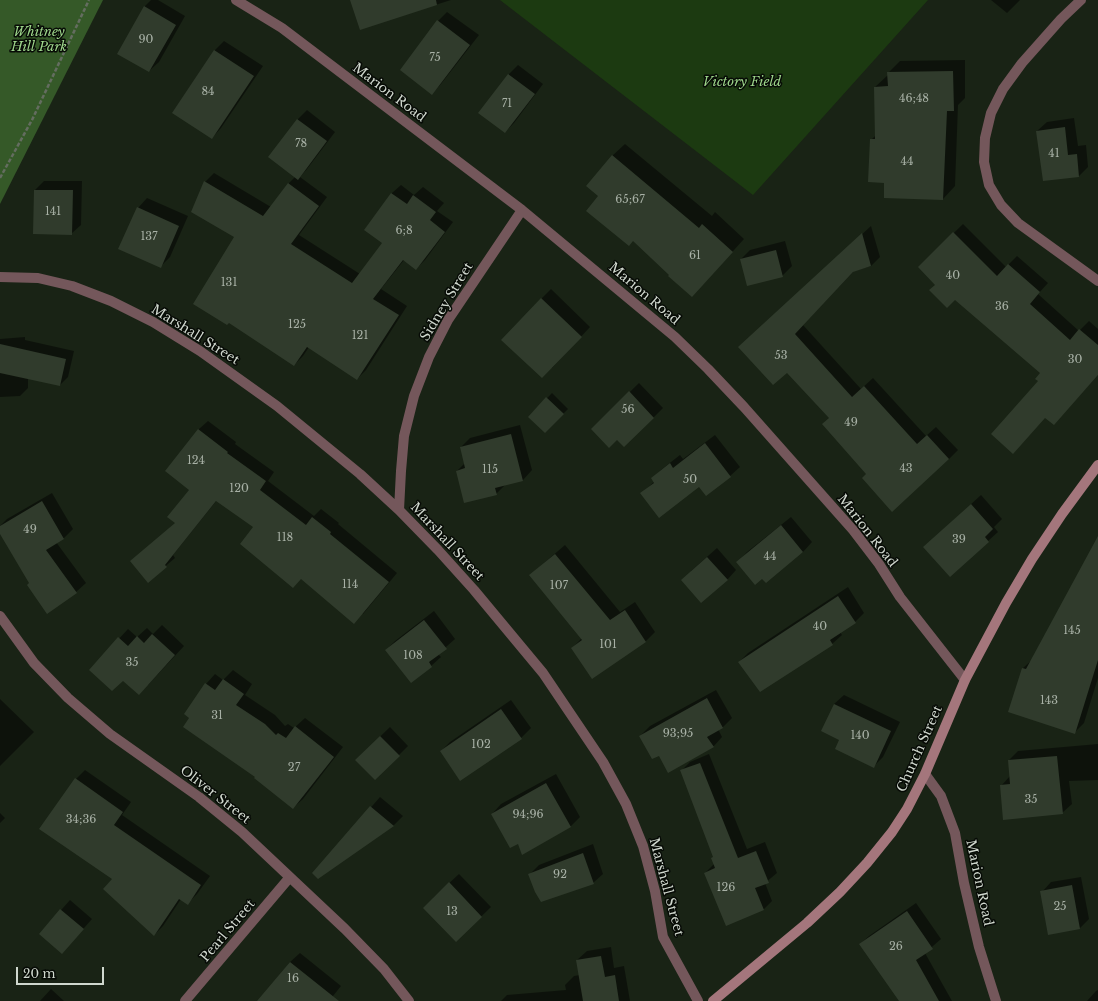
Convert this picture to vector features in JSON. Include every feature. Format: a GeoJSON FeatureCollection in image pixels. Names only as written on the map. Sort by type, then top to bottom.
{"type":"FeatureCollection","features":[{"type":"Feature","properties":{"kind":"street","name":"Marion Road"},"geometry":{"type":"LineString","coordinates":[[236,0],[282,28],[522,210],[675,337],[734,396],[853,530],[879,564],[900,597],[965,680]]}},
{"type":"Feature","properties":{"kind":"street"},"geometry":{"type":"LineString","coordinates":[[1081,0],[1061,19],[1003,88],[990,113],[985,138],[984,162],[989,185],[1001,205],[1018,223],[1098,281]]}},
{"type":"Feature","properties":{"kind":"street","name":"Sidney Street"},"geometry":{"type":"LineString","coordinates":[[399,510],[404,436],[414,396],[429,357],[448,320],[522,210]]}},
{"type":"Feature","properties":{"kind":"street","name":"Marshall Street"},"geometry":{"type":"LineString","coordinates":[[0,277],[38,278],[72,286],[112,301],[153,322],[200,351],[276,406],[360,474],[399,510],[438,550],[474,590],[543,673],[603,762],[626,804],[643,846],[655,891],[663,937],[698,1001]]}},
{"type":"Feature","properties":{"kind":"street","name":"Church Street"},"geometry":{"type":"LineString","coordinates":[[713,1001],[807,923],[840,892],[867,863],[892,832],[907,809],[925,774],[965,680],[984,642],[1032,559],[1062,514],[1098,466]]}},
{"type":"Feature","properties":{"kind":"street","name":"Oliver Street"},"geometry":{"type":"LineString","coordinates":[[0,616],[34,663],[68,698],[110,734],[199,797],[242,832],[345,929],[384,969],[409,1001]]}},
{"type":"Feature","properties":{"kind":"street","name":"Marion Road"},"geometry":{"type":"LineString","coordinates":[[925,774],[941,796],[955,833],[964,883],[979,947],[996,1001]]}},
{"type":"Feature","properties":{"kind":"street","name":"Pearl Street"},"geometry":{"type":"LineString","coordinates":[[185,1001],[290,877]]}},
{"type":"Feature","properties":{"kind":"path"},"geometry":{"type":"LineString","coordinates":[[0,178],[32,120],[89,0]]}},
{"type":"Feature","properties":{"kind":"green space","name":"Whitney Hill Park"},"geometry":{"type":"Polygon","coordinates":[[[0,0],[103,0],[0,204],[0,0]]]}},
{"type":"Feature","properties":{"kind":"green space","name":"Victory Field"},"geometry":{"type":"Polygon","coordinates":[[[500,0],[928,0],[753,195],[500,0]]]}},
{"type":"Feature","properties":{"kind":"building"},"geometry":{"type":"Polygon","coordinates":[[[350,0],[436,0],[437,5],[360,30],[350,0]]]}},
{"type":"Feature","properties":{"kind":"building"},"geometry":{"type":"Polygon","coordinates":[[[144,6],[176,25],[149,72],[117,54],[144,6]]]}},
{"type":"Feature","properties":{"kind":"building"},"geometry":{"type":"Polygon","coordinates":[[[437,20],[470,45],[432,95],[400,70],[437,20]]]}},
{"type":"Feature","properties":{"kind":"building"},"geometry":{"type":"Polygon","coordinates":[[[214,50],[254,76],[212,139],[172,113],[214,50]]]}},
{"type":"Feature","properties":{"kind":"building"},"geometry":{"type":"Polygon","coordinates":[[[953,71],[954,111],[947,111],[943,200],[884,198],[884,183],[868,182],[870,139],[875,139],[874,87],[888,86],[887,72],[953,71]]]}},
{"type":"Feature","properties":{"kind":"building"},"geometry":{"type":"Polygon","coordinates":[[[508,74],[535,94],[505,133],[478,113],[508,74]]]}},
{"type":"Feature","properties":{"kind":"building"},"geometry":{"type":"Polygon","coordinates":[[[297,119],[327,141],[298,180],[268,157],[297,119]]]}},
{"type":"Feature","properties":{"kind":"building"},"geometry":{"type":"Polygon","coordinates":[[[1065,127],[1068,155],[1077,154],[1079,177],[1043,181],[1036,131],[1065,127]]]}},
{"type":"Feature","properties":{"kind":"building"},"geometry":{"type":"Polygon","coordinates":[[[612,155],[699,228],[702,224],[733,252],[692,297],[668,276],[669,275],[633,241],[629,246],[586,211],[598,196],[586,186],[612,155]]]}},
{"type":"Feature","properties":{"kind":"building"},"geometry":{"type":"Polygon","coordinates":[[[204,181],[263,216],[288,183],[319,206],[291,244],[352,283],[382,243],[364,230],[391,193],[407,204],[413,195],[436,212],[430,220],[445,232],[416,270],[403,260],[373,299],[399,315],[357,380],[307,347],[294,366],[229,323],[227,325],[193,304],[234,237],[191,212],[204,181]]]}},
{"type":"Feature","properties":{"kind":"building"},"geometry":{"type":"Polygon","coordinates":[[[34,190],[73,190],[72,235],[33,234],[34,190]]]}},
{"type":"Feature","properties":{"kind":"building"},"geometry":{"type":"Polygon","coordinates":[[[137,207],[179,226],[161,268],[118,249],[137,207]]]}},
{"type":"Feature","properties":{"kind":"building"},"geometry":{"type":"Polygon","coordinates":[[[953,232],[997,276],[1008,264],[1040,292],[1030,304],[1070,340],[1079,329],[1098,345],[1098,375],[1054,425],[1045,418],[1013,454],[991,434],[1038,381],[1035,379],[1040,373],[955,300],[947,308],[929,290],[935,285],[918,267],[953,232]]]}},
{"type":"Feature","properties":{"kind":"building"},"geometry":{"type":"Polygon","coordinates":[[[862,233],[871,266],[853,272],[795,334],[852,397],[864,386],[917,444],[927,435],[949,459],[892,512],[862,478],[866,474],[822,424],[829,418],[787,373],[773,385],[738,347],[862,233]]]}},
{"type":"Feature","properties":{"kind":"building"},"geometry":{"type":"Polygon","coordinates":[[[776,250],[783,277],[747,286],[740,259],[776,250]]]}},
{"type":"Feature","properties":{"kind":"building"},"geometry":{"type":"Polygon","coordinates":[[[541,298],[582,337],[542,378],[501,340],[541,298]]]}},
{"type":"Feature","properties":{"kind":"building"},"geometry":{"type":"Polygon","coordinates":[[[0,344],[66,359],[60,386],[0,373],[0,344]]]}},
{"type":"Feature","properties":{"kind":"building"},"geometry":{"type":"Polygon","coordinates":[[[629,391],[654,418],[624,447],[617,440],[609,448],[591,429],[629,391]]]}},
{"type":"Feature","properties":{"kind":"building"},"geometry":{"type":"Polygon","coordinates":[[[546,397],[564,414],[545,433],[528,417],[546,397]]]}},
{"type":"Feature","properties":{"kind":"building"},"geometry":{"type":"Polygon","coordinates":[[[198,429],[228,452],[227,453],[266,481],[260,490],[306,525],[312,517],[331,532],[330,534],[389,582],[354,624],[301,579],[293,588],[240,544],[253,527],[216,501],[165,565],[167,567],[148,583],[130,561],[175,523],[167,517],[189,490],[165,471],[198,429]]]}},
{"type":"Feature","properties":{"kind":"building"},"geometry":{"type":"Polygon","coordinates":[[[511,434],[523,481],[495,488],[497,495],[464,503],[456,471],[465,468],[460,447],[511,434]]]}},
{"type":"Feature","properties":{"kind":"building"},"geometry":{"type":"Polygon","coordinates":[[[705,443],[731,477],[706,496],[699,487],[659,518],[640,493],[654,483],[651,478],[670,463],[673,468],[705,443]]]}},
{"type":"Feature","properties":{"kind":"building"},"geometry":{"type":"Polygon","coordinates":[[[42,501],[64,539],[46,550],[77,593],[47,614],[27,585],[29,583],[0,534],[0,526],[42,501]]]}},
{"type":"Feature","properties":{"kind":"building"},"geometry":{"type":"Polygon","coordinates":[[[971,504],[993,529],[985,537],[989,542],[950,577],[923,547],[971,504]]]}},
{"type":"Feature","properties":{"kind":"building"},"geometry":{"type":"Polygon","coordinates":[[[781,525],[803,552],[766,583],[762,579],[755,585],[736,562],[781,525]]]}},
{"type":"Feature","properties":{"kind":"building"},"geometry":{"type":"Polygon","coordinates":[[[1098,536],[1098,660],[1075,734],[1008,712],[1022,668],[1026,669],[1098,536]]]}},
{"type":"Feature","properties":{"kind":"building"},"geometry":{"type":"Polygon","coordinates":[[[555,554],[610,620],[625,610],[646,642],[592,679],[571,648],[582,640],[529,575],[555,554]]]}},
{"type":"Feature","properties":{"kind":"building"},"geometry":{"type":"Polygon","coordinates":[[[707,557],[728,580],[701,603],[681,580],[707,557]]]}},
{"type":"Feature","properties":{"kind":"building"},"geometry":{"type":"Polygon","coordinates":[[[838,596],[856,623],[830,640],[833,645],[760,692],[738,662],[838,596]]]}},
{"type":"Feature","properties":{"kind":"building"},"geometry":{"type":"Polygon","coordinates":[[[424,620],[447,649],[429,662],[432,667],[411,683],[385,650],[424,620]]]}},
{"type":"Feature","properties":{"kind":"building"},"geometry":{"type":"Polygon","coordinates":[[[152,634],[175,655],[139,695],[123,681],[112,691],[89,670],[118,637],[128,646],[137,636],[144,643],[152,634]]]}},
{"type":"Feature","properties":{"kind":"building"},"geometry":{"type":"Polygon","coordinates":[[[223,679],[244,694],[236,705],[265,724],[276,735],[278,733],[286,738],[295,726],[334,757],[293,809],[254,778],[255,777],[183,727],[189,718],[184,714],[205,683],[215,690],[223,679]]]}},
{"type":"Feature","properties":{"kind":"building"},"geometry":{"type":"Polygon","coordinates":[[[707,698],[723,728],[707,737],[714,747],[668,773],[659,756],[652,759],[639,736],[707,698]]]}},
{"type":"Feature","properties":{"kind":"building"},"geometry":{"type":"Polygon","coordinates":[[[834,704],[891,731],[874,768],[835,749],[839,740],[821,731],[834,704]]]}},
{"type":"Feature","properties":{"kind":"building"},"geometry":{"type":"Polygon","coordinates":[[[501,709],[522,739],[460,781],[440,751],[501,709]]]}},
{"type":"Feature","properties":{"kind":"building"},"geometry":{"type":"Polygon","coordinates":[[[380,736],[400,756],[375,780],[355,760],[380,736]]]}},
{"type":"Feature","properties":{"kind":"building"},"geometry":{"type":"Polygon","coordinates":[[[1057,756],[1063,814],[1003,820],[1000,785],[1010,784],[1008,760],[1057,756]]]}},
{"type":"Feature","properties":{"kind":"building"},"geometry":{"type":"Polygon","coordinates":[[[700,763],[738,858],[756,851],[769,883],[755,888],[764,910],[726,926],[704,873],[715,868],[711,858],[713,857],[680,770],[700,763]]]}},
{"type":"Feature","properties":{"kind":"building"},"geometry":{"type":"Polygon","coordinates":[[[75,778],[123,812],[114,825],[201,885],[188,905],[179,899],[154,936],[103,889],[112,879],[39,829],[75,778]]]}},
{"type":"Feature","properties":{"kind":"building"},"geometry":{"type":"Polygon","coordinates":[[[546,783],[571,827],[522,855],[518,844],[510,848],[491,814],[546,783]]]}},
{"type":"Feature","properties":{"kind":"building"},"geometry":{"type":"Polygon","coordinates":[[[370,806],[394,826],[318,879],[312,873],[370,806]]]}},
{"type":"Feature","properties":{"kind":"building"},"geometry":{"type":"Polygon","coordinates":[[[583,853],[594,884],[541,902],[535,892],[528,874],[583,853]]]}},
{"type":"Feature","properties":{"kind":"building"},"geometry":{"type":"Polygon","coordinates":[[[449,882],[482,917],[456,942],[423,908],[449,882]]]}},
{"type":"Feature","properties":{"kind":"building"},"geometry":{"type":"Polygon","coordinates":[[[1072,885],[1080,929],[1048,935],[1040,891],[1072,885]]]}},
{"type":"Feature","properties":{"kind":"building"},"geometry":{"type":"Polygon","coordinates":[[[60,909],[84,929],[62,954],[39,934],[60,909]]]}},
{"type":"Feature","properties":{"kind":"building"},"geometry":{"type":"Polygon","coordinates":[[[907,911],[933,949],[916,960],[939,1001],[899,1001],[859,944],[907,911]]]}},
{"type":"Feature","properties":{"kind":"building"},"geometry":{"type":"Polygon","coordinates":[[[601,956],[605,977],[615,975],[619,1001],[583,1001],[576,960],[601,956]]]}},
{"type":"Feature","properties":{"kind":"building"},"geometry":{"type":"Polygon","coordinates":[[[290,962],[339,1001],[257,1001],[290,962]]]}}]}
